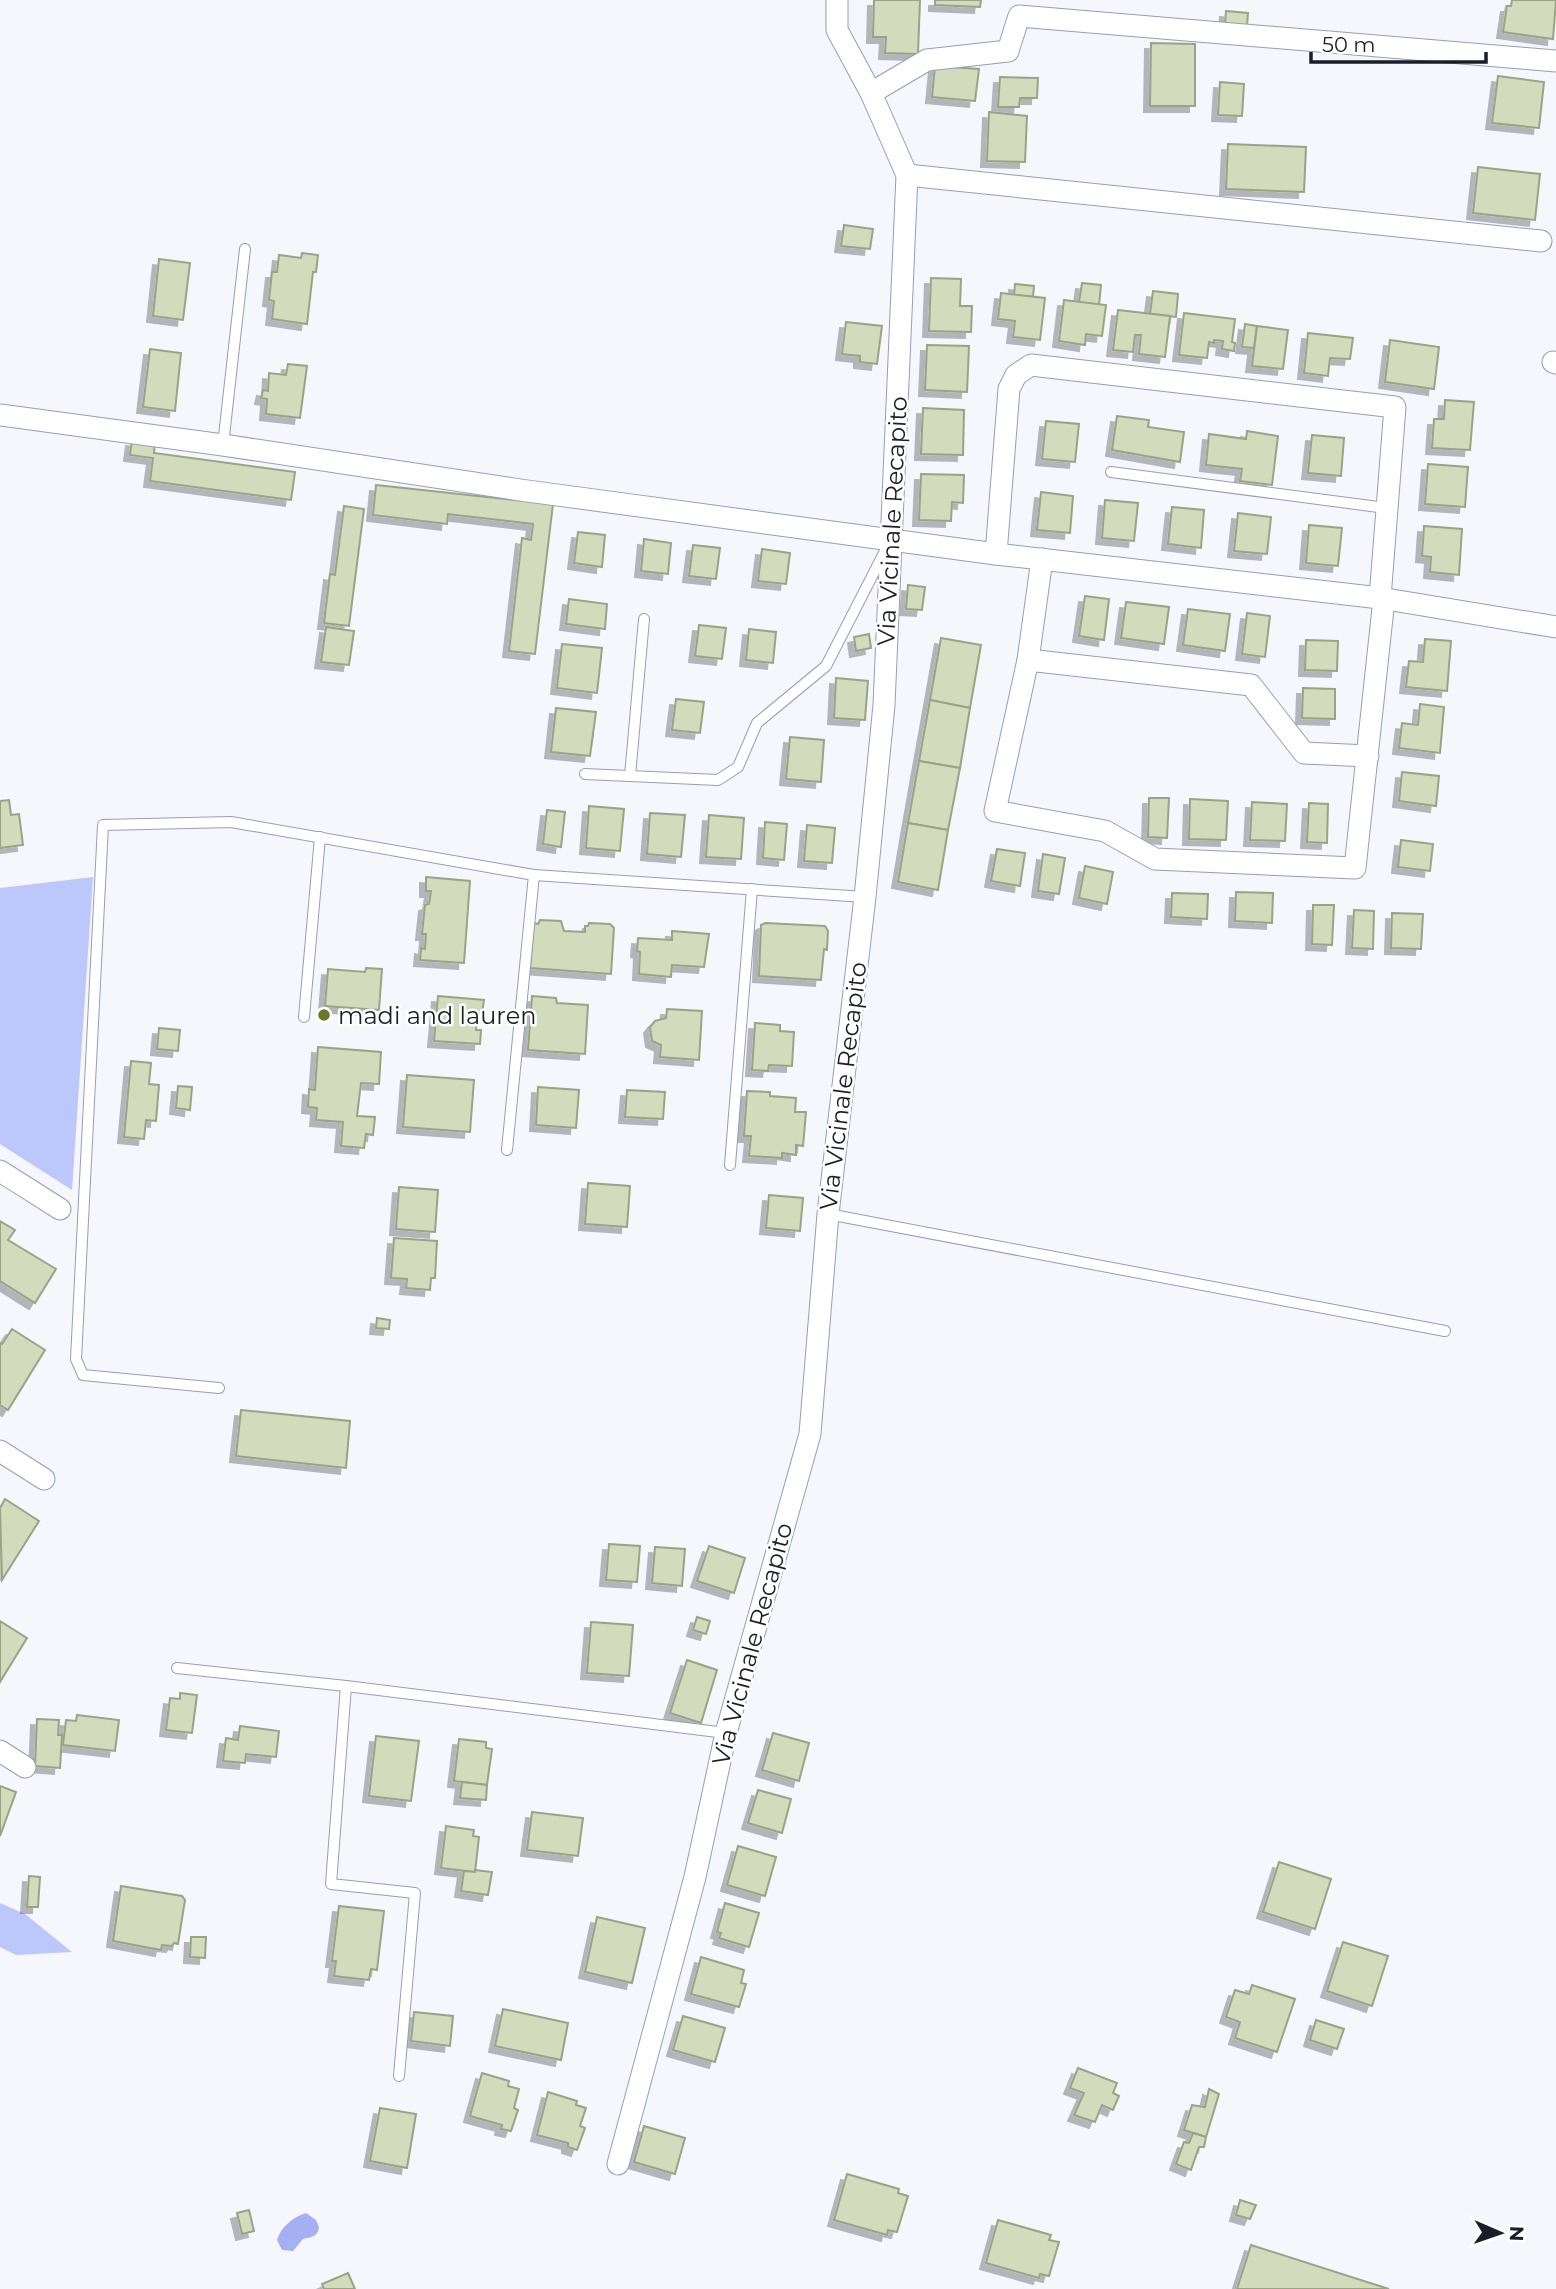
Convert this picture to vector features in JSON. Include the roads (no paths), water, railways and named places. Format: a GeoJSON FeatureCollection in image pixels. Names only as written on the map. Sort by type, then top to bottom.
{"type":"FeatureCollection","features":[{"type":"Feature","properties":{"kind":"street","name":"Via Vicinale Recapito"},"geometry":{"type":"LineString","coordinates":[[618,2164],[695,1877],[726,1733],[810,1434],[828,1214],[865,897],[884,705],[907,175],[871,93],[837,30],[837,0]]}},
{"type":"Feature","properties":{"kind":"street"},"geometry":{"type":"LineString","coordinates":[[871,93],[927,60],[1008,51],[1019,16],[1556,61]]}},
{"type":"Feature","properties":{"kind":"street"},"geometry":{"type":"LineString","coordinates":[[907,175],[1541,241]]}},
{"type":"Feature","properties":{"kind":"street"},"geometry":{"type":"LineString","coordinates":[[996,554],[1009,389],[1016,375],[1031,365],[1395,407],[1386,508],[1382,598],[1355,868],[1155,859],[1105,831],[995,811],[1028,660],[1042,559]]}},
{"type":"Feature","properties":{"kind":"street"},"geometry":{"type":"LineString","coordinates":[[0,415],[223,445],[520,490],[996,554],[1382,598],[1556,627]]}},
{"type":"Feature","properties":{"kind":"street"},"geometry":{"type":"LineString","coordinates":[[1028,660],[1251,685],[1304,752],[1368,756]]}},
{"type":"Feature","properties":{"kind":"street"},"geometry":{"type":"LineString","coordinates":[[0,1171],[60,1209]]}},
{"type":"Feature","properties":{"kind":"street"},"geometry":{"type":"LineString","coordinates":[[0,1451],[44,1479]]}},
{"type":"Feature","properties":{"kind":"street"},"geometry":{"type":"LineString","coordinates":[[0,1751],[25,1767]]}},
{"type":"Feature","properties":{"kind":"lane"},"geometry":{"type":"LineString","coordinates":[[223,445],[245,249]]}},
{"type":"Feature","properties":{"kind":"lane"},"geometry":{"type":"LineString","coordinates":[[1111,472],[1386,508]]}},
{"type":"Feature","properties":{"kind":"lane"},"geometry":{"type":"LineString","coordinates":[[585,774],[718,780],[738,767],[757,723],[826,666],[891,539]]}},
{"type":"Feature","properties":{"kind":"lane"},"geometry":{"type":"LineString","coordinates":[[630,776],[644,619]]}},
{"type":"Feature","properties":{"kind":"lane"},"geometry":{"type":"LineString","coordinates":[[219,1388],[83,1375],[76,1359],[103,825],[231,822],[534,875],[865,897]]}},
{"type":"Feature","properties":{"kind":"lane"},"geometry":{"type":"LineString","coordinates":[[304,1017],[320,837]]}},
{"type":"Feature","properties":{"kind":"lane"},"geometry":{"type":"LineString","coordinates":[[507,1150],[534,875]]}},
{"type":"Feature","properties":{"kind":"lane"},"geometry":{"type":"LineString","coordinates":[[730,1165],[752,889]]}},
{"type":"Feature","properties":{"kind":"lane"},"geometry":{"type":"LineString","coordinates":[[828,1214],[1445,1331]]}},
{"type":"Feature","properties":{"kind":"lane"},"geometry":{"type":"LineString","coordinates":[[177,1668],[726,1733]]}},
{"type":"Feature","properties":{"kind":"lane"},"geometry":{"type":"LineString","coordinates":[[346,1686],[331,1884],[415,1893],[399,2076]]}},
{"type":"Feature","properties":{"kind":"place","name":"madi and lauren"},"geometry":{"type":"Point","coordinates":[324,1015]}}]}
